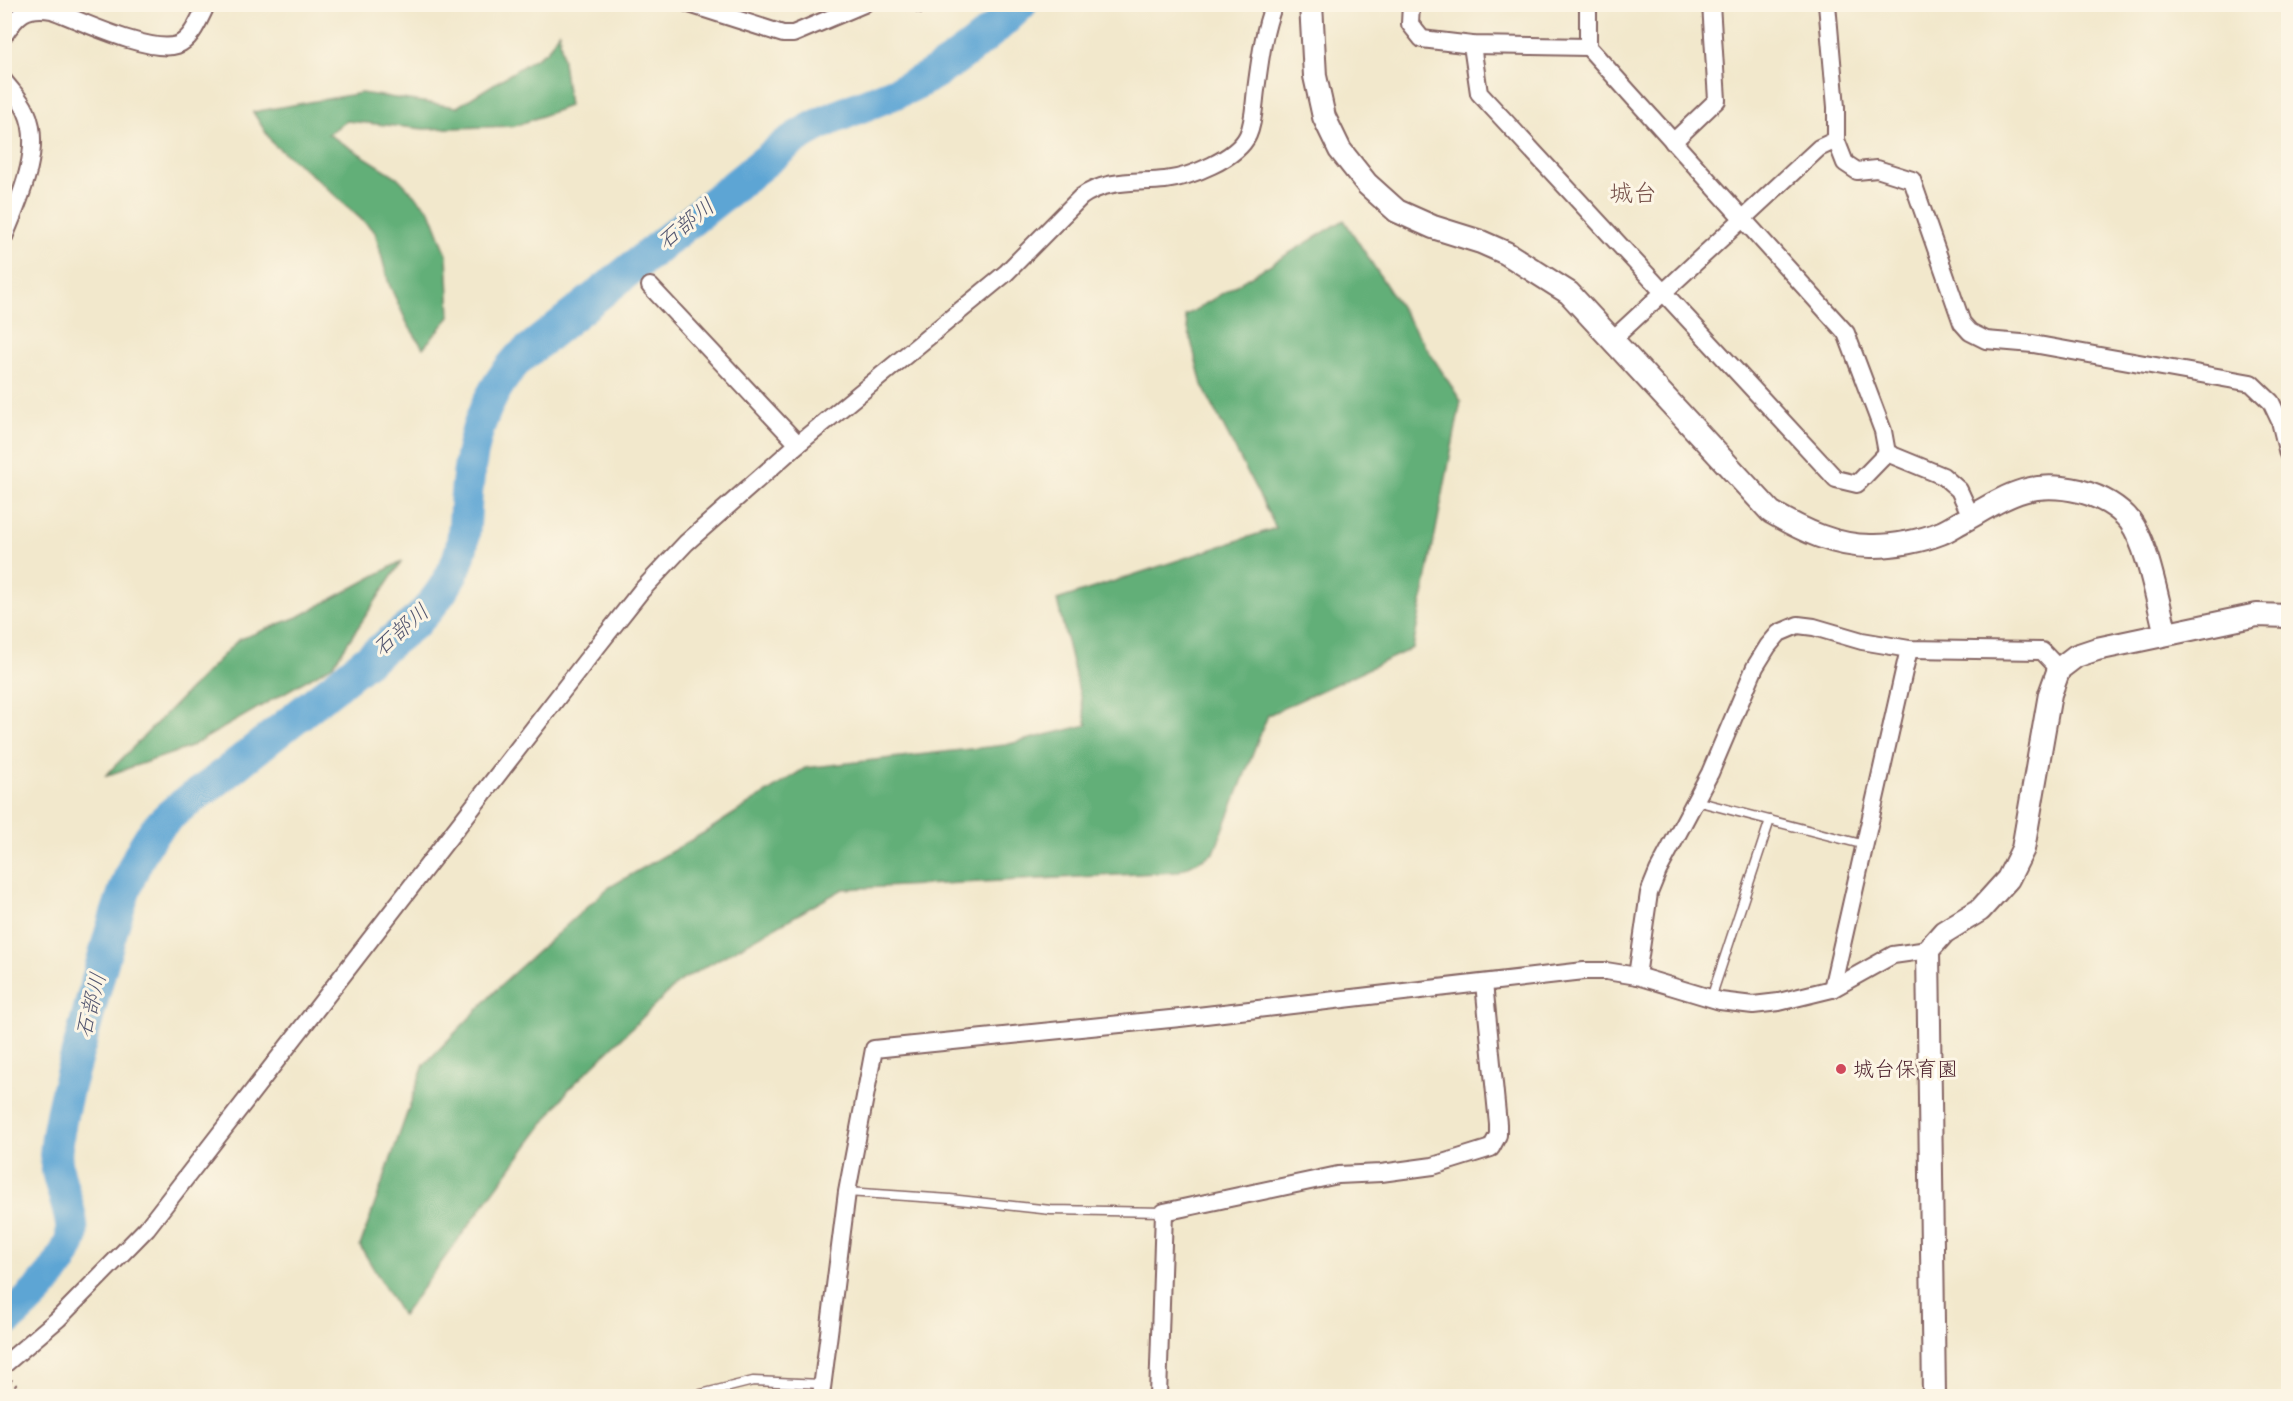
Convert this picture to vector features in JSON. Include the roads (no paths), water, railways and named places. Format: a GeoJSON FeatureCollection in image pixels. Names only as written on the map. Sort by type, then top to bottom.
{"type":"FeatureCollection","features":[{"type":"Feature","properties":{"kind":"street"},"geometry":{"type":"LineString","coordinates":[[4,35],[15,19],[27,10],[38,8],[52,10],[141,44],[162,47],[177,45],[188,38],[207,4]]}},
{"type":"Feature","properties":{"kind":"street"},"geometry":{"type":"LineString","coordinates":[[689,4],[783,34],[793,34],[864,4]]}},
{"type":"Feature","properties":{"kind":"street"},"geometry":{"type":"LineString","coordinates":[[921,4],[939,4]]}},
{"type":"Feature","properties":{"kind":"street"},"geometry":{"type":"LineString","coordinates":[[4,1365],[58,1319],[147,1228],[641,591],[686,543],[798,444],[1006,273],[1069,208],[1092,189],[1123,182],[1168,180],[1213,164],[1240,147],[1248,136],[1252,120],[1263,38],[1274,4]]}},
{"type":"Feature","properties":{"kind":"street"},"geometry":{"type":"LineString","coordinates":[[1311,4],[1316,76],[1324,117],[1340,150],[1367,184],[1396,211],[1506,253],[1569,293],[1771,512],[1802,530],[1840,543],[1873,546],[1912,541],[1941,533],[2004,497],[2030,488],[2060,487],[2088,493],[2111,504],[2130,522],[2143,548],[2166,634]]}},
{"type":"Feature","properties":{"kind":"street"},"geometry":{"type":"LineString","coordinates":[[1411,4],[1410,24],[1422,39],[1472,45],[1588,47]]}},
{"type":"Feature","properties":{"kind":"street"},"geometry":{"type":"LineString","coordinates":[[1588,4],[1588,47],[1846,333],[1883,431],[1887,453]]}},
{"type":"Feature","properties":{"kind":"street"},"geometry":{"type":"LineString","coordinates":[[1673,142],[1717,100],[1711,4]]}},
{"type":"Feature","properties":{"kind":"street"},"geometry":{"type":"LineString","coordinates":[[1827,4],[1836,107],[1836,140],[1845,163],[1857,171],[1877,169],[1912,180],[1962,322],[1970,332],[1986,340],[2033,344],[2251,383],[2271,402],[2280,421],[2289,454]]}},
{"type":"Feature","properties":{"kind":"street"},"geometry":{"type":"LineString","coordinates":[[1472,45],[1479,93],[1836,479],[1857,484],[1887,453]]}},
{"type":"Feature","properties":{"kind":"street"},"geometry":{"type":"LineString","coordinates":[[4,81],[21,101],[28,114],[31,153],[27,178],[4,237]]}},
{"type":"Feature","properties":{"kind":"street"},"geometry":{"type":"LineString","coordinates":[[1612,340],[1819,148],[1836,140]]}},
{"type":"Feature","properties":{"kind":"street"},"geometry":{"type":"LineString","coordinates":[[650,286],[798,444]]}},
{"type":"Feature","properties":{"kind":"street"},"geometry":{"type":"LineString","coordinates":[[1887,453],[1943,476],[1959,490],[1971,516]]}},
{"type":"Feature","properties":{"kind":"street"},"geometry":{"type":"LineString","coordinates":[[1934,1396],[1928,951],[1944,932],[1980,910],[2008,879],[2023,849],[2050,694],[2059,669],[2076,656],[2097,649],[2257,615],[2289,616]]}},
{"type":"Feature","properties":{"kind":"street"},"geometry":{"type":"LineString","coordinates":[[1637,976],[1649,893],[1658,871],[1710,773],[1755,667],[1779,633],[1798,625],[1862,641],[1909,649],[2042,651],[2059,669]]}},
{"type":"Feature","properties":{"kind":"street"},"geometry":{"type":"LineString","coordinates":[[1832,989],[1909,649]]}},
{"type":"Feature","properties":{"kind":"street"},"geometry":{"type":"LineString","coordinates":[[821,1390],[847,1192],[874,1049],[1180,1018],[1584,971],[1606,971],[1637,976],[1735,1004],[1753,1005],[1779,1002],[1832,989],[1893,954],[1928,951]]}},
{"type":"Feature","properties":{"kind":"street"},"geometry":{"type":"LineString","coordinates":[[1158,1396],[1164,1212],[1338,1175],[1381,1173],[1433,1166],[1491,1148],[1498,1135],[1498,1124],[1484,983]]}},
{"type":"Feature","properties":{"kind":"lane"},"geometry":{"type":"LineString","coordinates":[[1696,801],[1865,845]]}},
{"type":"Feature","properties":{"kind":"lane"},"geometry":{"type":"LineString","coordinates":[[1711,998],[1770,820]]}},
{"type":"Feature","properties":{"kind":"lane"},"geometry":{"type":"LineString","coordinates":[[847,1192],[950,1199],[1051,1210],[1164,1212]]}},
{"type":"Feature","properties":{"kind":"lane"},"geometry":{"type":"LineString","coordinates":[[693,1396],[753,1381],[821,1390]]}},
{"type":"Feature","properties":{"kind":"waterway","name":"石部川"},"geometry":{"type":"LineString","coordinates":[[4,1323],[50,1277],[70,1243],[71,1222],[56,1161],[61,1120],[107,945],[126,885],[139,856],[156,829],[171,815],[418,620],[432,604],[450,578],[458,559],[475,442],[486,407],[505,375],[518,359],[788,143],[817,126],[909,87],[938,71],[982,39],[1021,4]]}},
{"type":"Feature","properties":{"kind":"place","name":"城台保育園"},"geometry":{"type":"Point","coordinates":[1841,1069]}},
{"type":"Feature","properties":{"kind":"district","name":"城台"},"geometry":{"type":"Point","coordinates":[1633,193]}}]}
